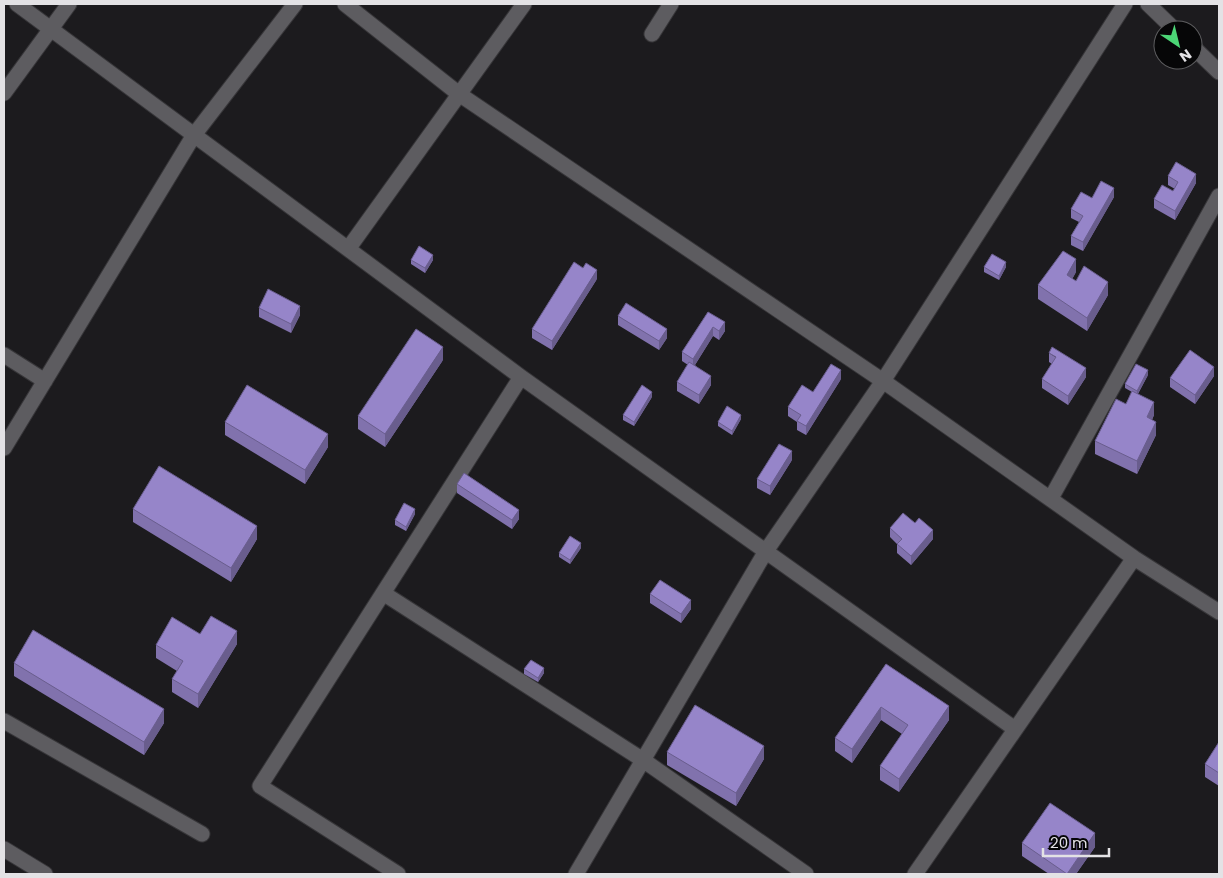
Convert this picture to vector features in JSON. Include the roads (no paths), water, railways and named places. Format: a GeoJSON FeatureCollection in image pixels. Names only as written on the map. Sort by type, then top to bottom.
{"type":"FeatureCollection","features":[{"type":"Feature","properties":{"kind":"street"},"geometry":{"type":"LineString","coordinates":[[17,4],[521,377],[1015,729]]}},
{"type":"Feature","properties":{"kind":"street"},"geometry":{"type":"LineString","coordinates":[[4,93],[69,4]]}},
{"type":"Feature","properties":{"kind":"street"},"geometry":{"type":"LineString","coordinates":[[4,448],[194,135],[295,4]]}},
{"type":"Feature","properties":{"kind":"street"},"geometry":{"type":"LineString","coordinates":[[345,4],[459,94],[883,381],[1134,558],[1219,612]]}},
{"type":"Feature","properties":{"kind":"street"},"geometry":{"type":"LineString","coordinates":[[348,249],[524,4]]}},
{"type":"Feature","properties":{"kind":"street"},"geometry":{"type":"LineString","coordinates":[[652,34],[670,4]]}},
{"type":"Feature","properties":{"kind":"street"},"geometry":{"type":"LineString","coordinates":[[576,874],[766,551],[883,381],[1125,4]]}},
{"type":"Feature","properties":{"kind":"street"},"geometry":{"type":"LineString","coordinates":[[1148,4],[1165,20]]}},
{"type":"Feature","properties":{"kind":"street"},"geometry":{"type":"LineString","coordinates":[[1203,57],[1219,72]]}},
{"type":"Feature","properties":{"kind":"street"},"geometry":{"type":"LineString","coordinates":[[1051,498],[1219,196]]}},
{"type":"Feature","properties":{"kind":"street"},"geometry":{"type":"LineString","coordinates":[[4,355],[45,381]]}},
{"type":"Feature","properties":{"kind":"street"},"geometry":{"type":"LineString","coordinates":[[398,874],[260,786],[521,377]]}},
{"type":"Feature","properties":{"kind":"street"},"geometry":{"type":"LineString","coordinates":[[915,874],[1134,558]]}},
{"type":"Feature","properties":{"kind":"street"},"geometry":{"type":"LineString","coordinates":[[383,593],[643,760],[806,874]]}},
{"type":"Feature","properties":{"kind":"street"},"geometry":{"type":"LineString","coordinates":[[4,721],[202,834]]}},
{"type":"Feature","properties":{"kind":"street"},"geometry":{"type":"LineString","coordinates":[[4,849],[45,874]]}}]}
